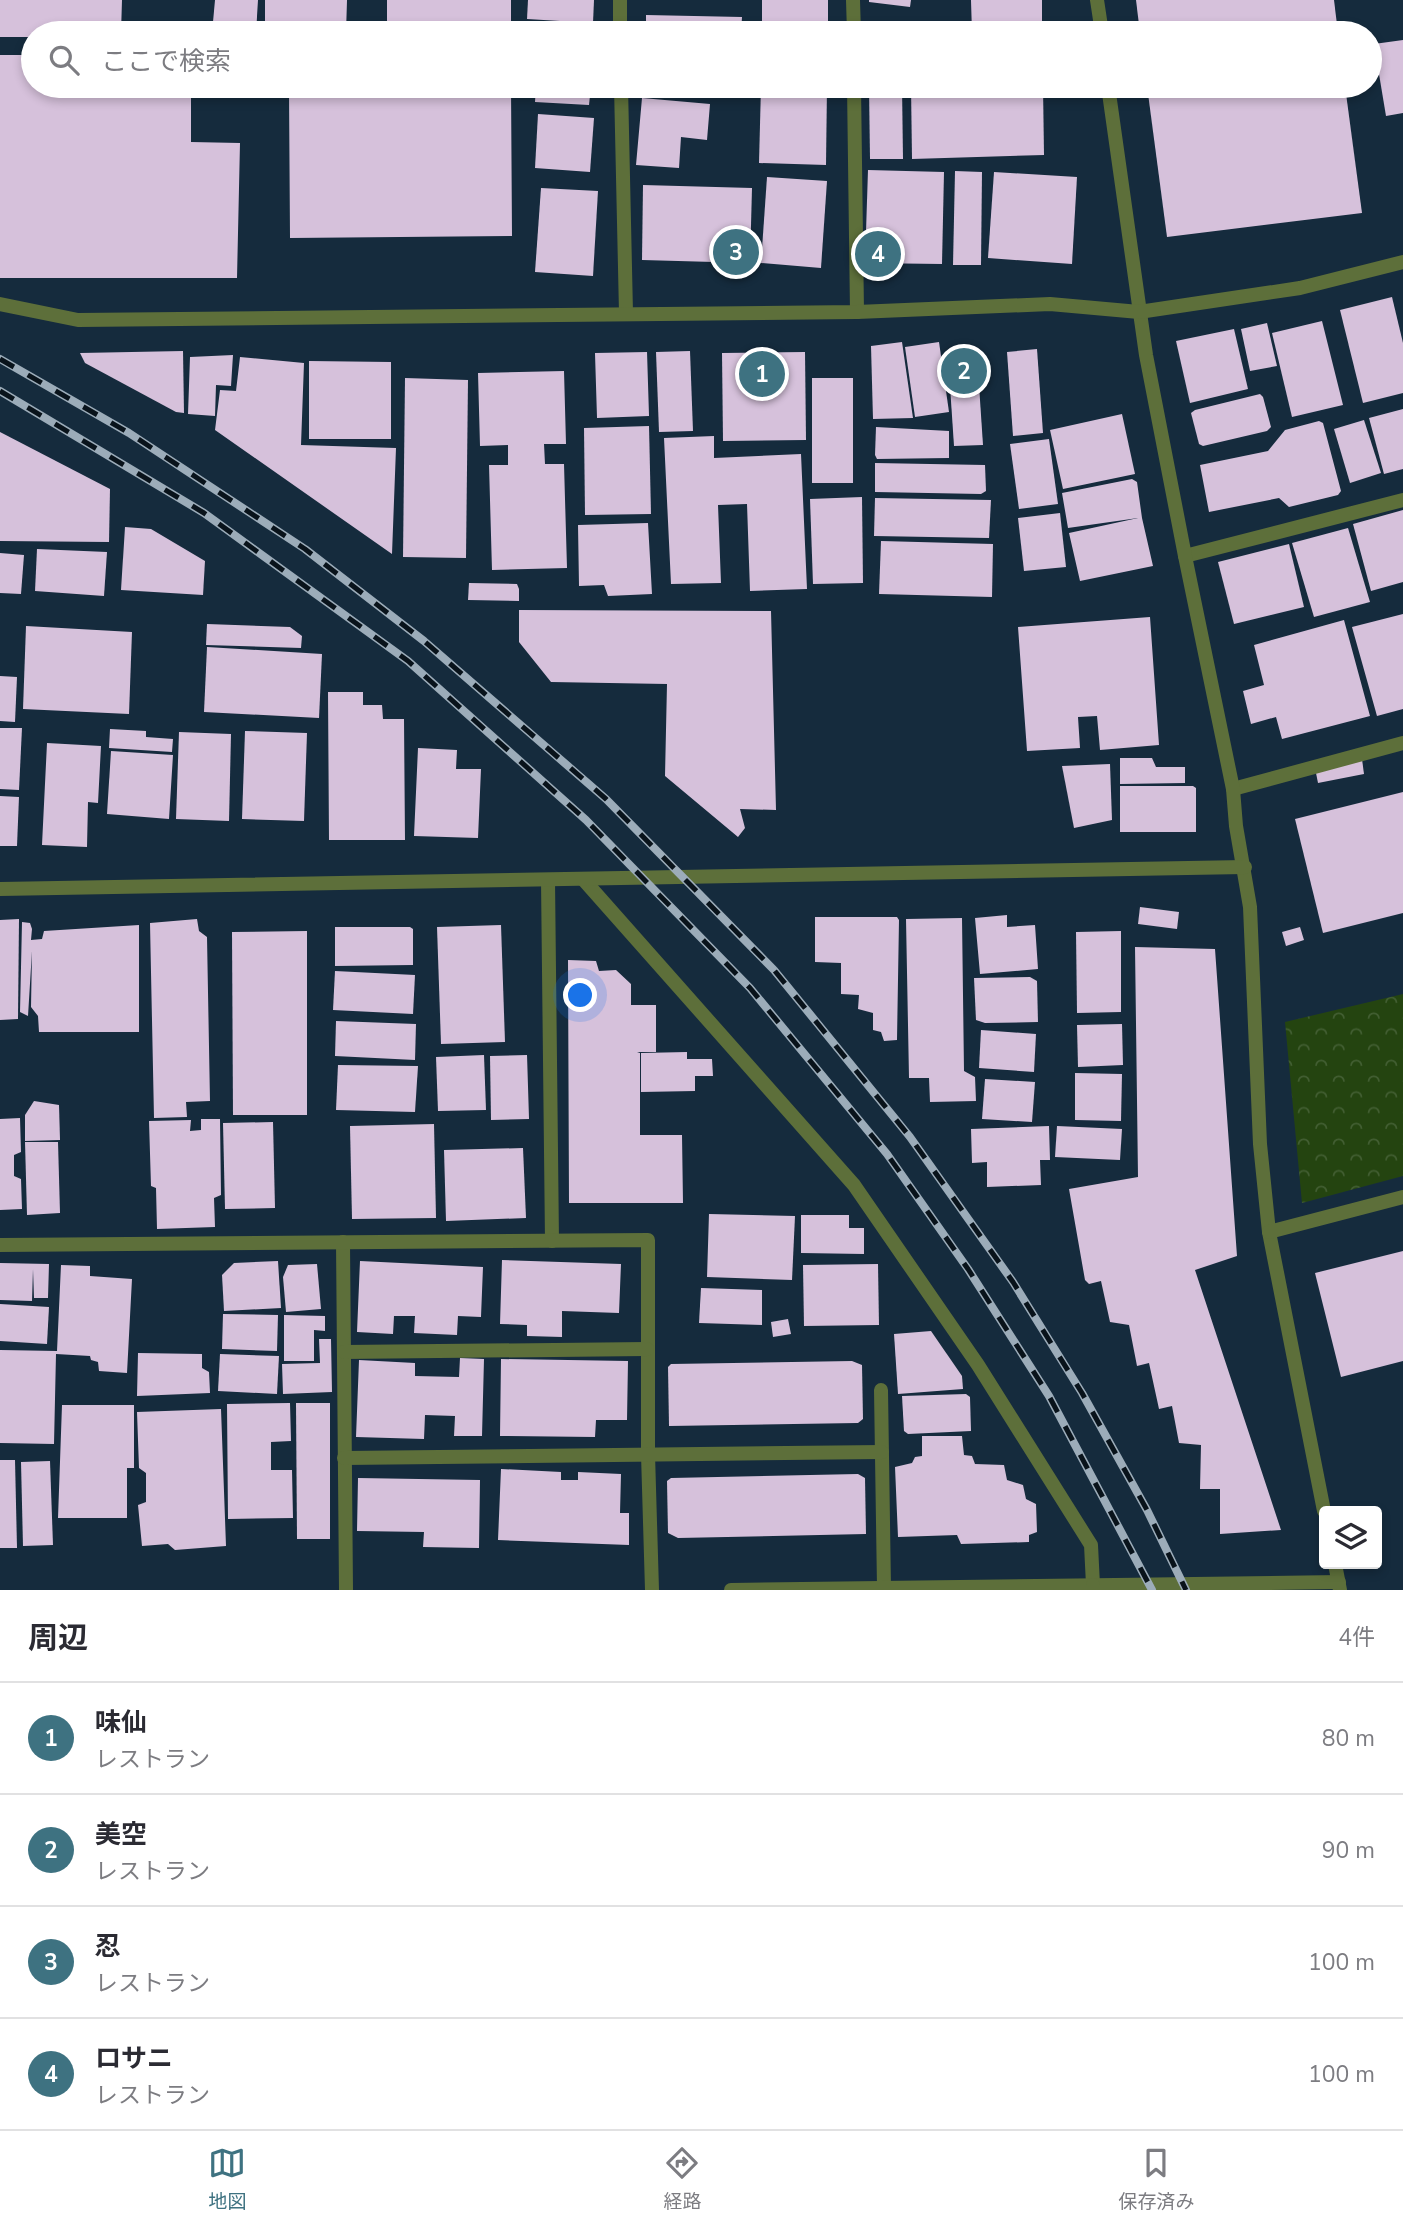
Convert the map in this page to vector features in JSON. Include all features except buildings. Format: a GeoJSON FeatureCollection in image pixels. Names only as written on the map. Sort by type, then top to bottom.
{"type":"FeatureCollection","features":[{"type":"Feature","properties":{"kind":"street"},"geometry":{"type":"LineString","coordinates":[[620,0],[621,21]]}},
{"type":"Feature","properties":{"kind":"street"},"geometry":{"type":"LineString","coordinates":[[853,0],[854,21]]}},
{"type":"Feature","properties":{"kind":"street"},"geometry":{"type":"LineString","coordinates":[[1097,0],[1100,21]]}},
{"type":"Feature","properties":{"kind":"street"},"geometry":{"type":"LineString","coordinates":[[621,98],[626,313]]}},
{"type":"Feature","properties":{"kind":"street"},"geometry":{"type":"LineString","coordinates":[[854,98],[857,312]]}},
{"type":"Feature","properties":{"kind":"street"},"geometry":{"type":"LineString","coordinates":[[1110,98],[1139,312],[1233,789],[1236,826],[1245,867],[1250,907],[1260,1144],[1269,1232],[1323,1506]]}},
{"type":"Feature","properties":{"kind":"street"},"geometry":{"type":"LineString","coordinates":[[0,304],[78,320],[857,312],[1051,304],[1139,312],[1300,288],[1403,262]]}},
{"type":"Feature","properties":{"kind":"street"},"geometry":{"type":"LineString","coordinates":[[1185,556],[1403,500]]}},
{"type":"Feature","properties":{"kind":"street"},"geometry":{"type":"LineString","coordinates":[[1233,789],[1403,743]]}},
{"type":"Feature","properties":{"kind":"street"},"geometry":{"type":"LineString","coordinates":[[0,889],[1245,867]]}},
{"type":"Feature","properties":{"kind":"street"},"geometry":{"type":"LineString","coordinates":[[583,879],[854,1185],[978,1365],[1091,1545],[1093,1588]]}},
{"type":"Feature","properties":{"kind":"street"},"geometry":{"type":"LineString","coordinates":[[548,880],[552,1241]]}},
{"type":"Feature","properties":{"kind":"street"},"geometry":{"type":"LineString","coordinates":[[1269,1232],[1403,1196]]}},
{"type":"Feature","properties":{"kind":"street"},"geometry":{"type":"LineString","coordinates":[[0,1245],[648,1240],[648,1454],[652,1590]]}},
{"type":"Feature","properties":{"kind":"street"},"geometry":{"type":"LineString","coordinates":[[342,1242],[346,1590]]}},
{"type":"Feature","properties":{"kind":"street"},"geometry":{"type":"LineString","coordinates":[[344,1352],[647,1349]]}},
{"type":"Feature","properties":{"kind":"street"},"geometry":{"type":"LineString","coordinates":[[881,1390],[884,1588]]}},
{"type":"Feature","properties":{"kind":"street"},"geometry":{"type":"LineString","coordinates":[[344,1458],[882,1452]]}},
{"type":"Feature","properties":{"kind":"street"},"geometry":{"type":"LineString","coordinates":[[731,1590],[1339,1586]]}},
{"type":"Feature","properties":{"kind":"green space"},"geometry":{"type":"Polygon","coordinates":[[[1403,994],[1403,1176],[1302,1203],[1285,1022],[1403,994]]]}},
{"type":"Feature","properties":{"kind":"railway"},"geometry":{"type":"LineString","coordinates":[[0,359],[129,433],[305,549],[424,641],[606,799],[774,970],[910,1137],[1013,1282],[1082,1393],[1147,1510],[1186,1590]]}},
{"type":"Feature","properties":{"kind":"railway"},"geometry":{"type":"LineString","coordinates":[[0,391],[204,513],[408,661],[586,820],[750,988],[887,1154],[968,1269],[1049,1396],[1152,1590]]}},
{"type":"Feature","properties":{"kind":"place","name":"忍"},"geometry":{"type":"Point","coordinates":[736,252]}},
{"type":"Feature","properties":{"kind":"place","name":"ロサニ"},"geometry":{"type":"Point","coordinates":[878,254]}},
{"type":"Feature","properties":{"kind":"place","name":"美空"},"geometry":{"type":"Point","coordinates":[964,371]}},
{"type":"Feature","properties":{"kind":"place","name":"味仙"},"geometry":{"type":"Point","coordinates":[762,374]}}]}
